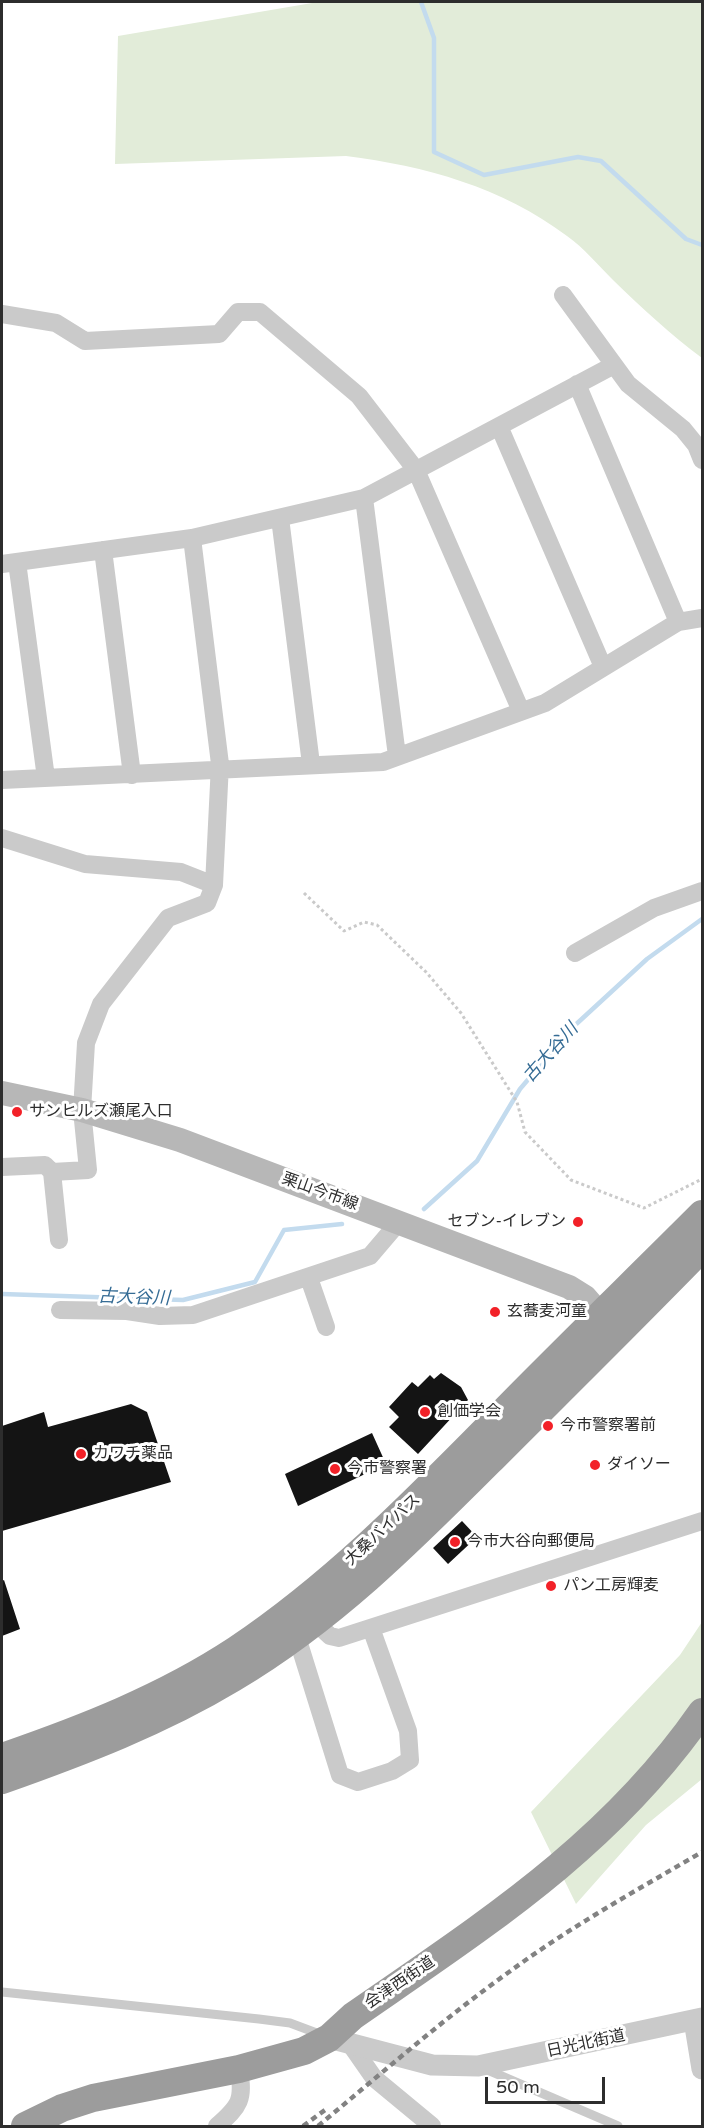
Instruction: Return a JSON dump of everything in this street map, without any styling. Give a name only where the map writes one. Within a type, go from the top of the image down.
[{"type":"highway","name":"大桑バイパス","points":[[609,1324],[702,1214]]},
{"type":"highway","name":"大桑バイパス","points":[[2,1780],[80,1752],[155,1719],[234,1677],[306,1629],[363,1567],[384,1533],[609,1324],[702,1248]]},
{"type":"highway","name":"大桑バイパス","points":[[2,1757],[74,1732],[151,1698],[193,1676],[363,1567]]},
{"type":"highway","name":"会津西街道","points":[[25,2127],[62,2108],[93,2098],[239,2069],[340,2041],[353,2016],[532,1890],[603,1829],[674,1753],[702,1712]]},
{"type":"main road","name":"栗山今市線","points":[[2,1093],[82,1110],[180,1140],[399,1222],[569,1287],[585,1297],[609,1324]]},
{"type":"street","points":[[563,295],[628,384],[683,429],[702,458]]},
{"type":"street","points":[[2,314],[56,323],[86,341],[219,334],[238,312],[260,312],[359,396],[416,470],[520,711]]},
{"type":"street","points":[[46,778],[9,563],[192,538],[364,498],[614,365]]},
{"type":"street","points":[[577,384],[678,622]]},
{"type":"street","points":[[499,426],[603,668]]},
{"type":"street","points":[[364,498],[397,756]]},
{"type":"street","points":[[280,518],[311,764]]},
{"type":"street","points":[[52,1172],[88,1170],[82,1110],[86,1043],[101,1004],[168,918],[207,903],[214,885],[220,769],[192,538]]},
{"type":"street","points":[[103,550],[132,775]]},
{"type":"street","points":[[2,780],[383,762],[545,703],[678,622],[702,618]]},
{"type":"street","points":[[2,838],[85,864],[181,872],[214,885]]},
{"type":"street","points":[[575,953],[654,908],[702,891]]},
{"type":"street","points":[[2,1167],[45,1165],[52,1172],[59,1240]]},
{"type":"street","points":[[60,1310],[127,1311],[160,1316],[193,1315],[370,1256],[399,1222]]},
{"type":"street","points":[[309,1278],[326,1327]]},
{"type":"street","points":[[371,1628],[408,1731],[410,1760],[392,1771],[358,1782],[340,1775],[306,1629],[339,1638],[702,1521]]},
{"type":"street","points":[[698,2019],[702,2069]]},
{"type":"street","name":"日光北街道","points":[[340,2041],[432,2065],[478,2066],[698,2019]]},
{"type":"street","points":[[340,2041],[374,2078],[432,2127]]},
{"type":"street","points":[[216,2127],[236,2109],[243,2092],[239,2069]]},
{"type":"lane","points":[[2,1992],[290,2024],[340,2041]]},
{"type":"lane","points":[[478,2066],[618,2127]]},
{"type":"path","points":[[304,893],[344,932],[364,922],[377,925],[426,972],[461,1013],[517,1102],[525,1132],[571,1180],[644,1208],[702,1179]]},
{"type":"green space","points":[[318,2],[702,2],[702,358],[645,311],[567,236],[516,204],[462,181],[405,166],[346,156],[115,164],[118,36]]},
{"type":"green space","points":[[702,1622],[702,1779],[646,1825],[576,1904],[531,1812],[680,1655]]},
{"type":"building","name":"創価学会","points":[[441,1373],[461,1387],[468,1400],[418,1454],[389,1427],[399,1417],[389,1407],[412,1382],[418,1387],[430,1375],[434,1379]]},
{"type":"building","name":"カワチ薬品","points":[[131,1404],[147,1412],[171,1482],[2,1531],[2,1426],[44,1412],[48,1427]]},
{"type":"building","name":"今市警察署","points":[[372,1433],[386,1464],[298,1506],[285,1474]]},
{"type":"building","name":"今市大谷向郵便局","points":[[462,1521],[477,1537],[448,1564],[433,1548]]},
{"type":"building","points":[[4,1580],[20,1629],[2,1636],[2,1581]]},
{"type":"waterway","points":[[421,2],[434,38],[434,152],[484,175],[578,157],[601,161],[686,239],[702,245]]},
{"type":"waterway","name":"古大谷川","points":[[424,1209],[477,1161],[520,1089],[572,1028],[647,959],[702,919]]},
{"type":"waterway","name":"古大谷川","points":[[2,1294],[183,1300],[255,1282],[284,1230],[342,1224]]},
{"type":"railway","points":[[318,2126],[436,2028],[532,1955],[604,1909],[702,1852]]},
{"type":"railway","points":[[303,2126],[325,2110]]},
{"type":"place","name":"サンヒルズ瀬尾入口","points":[[17,1112]]},
{"type":"place","name":"セブン-イレブン","points":[[578,1222]]},
{"type":"place","name":"玄蕎麦河童","points":[[495,1312]]},
{"type":"place","name":"創価学会","points":[[425,1412]]},
{"type":"place","name":"今市警察署前","points":[[548,1426]]},
{"type":"place","name":"カワチ薬品","points":[[81,1454]]},
{"type":"place","name":"ダイソー","points":[[595,1465]]},
{"type":"place","name":"今市警察署","points":[[335,1469]]},
{"type":"place","name":"今市大谷向郵便局","points":[[455,1542]]},
{"type":"place","name":"パン工房輝麦","points":[[551,1586]]}]
